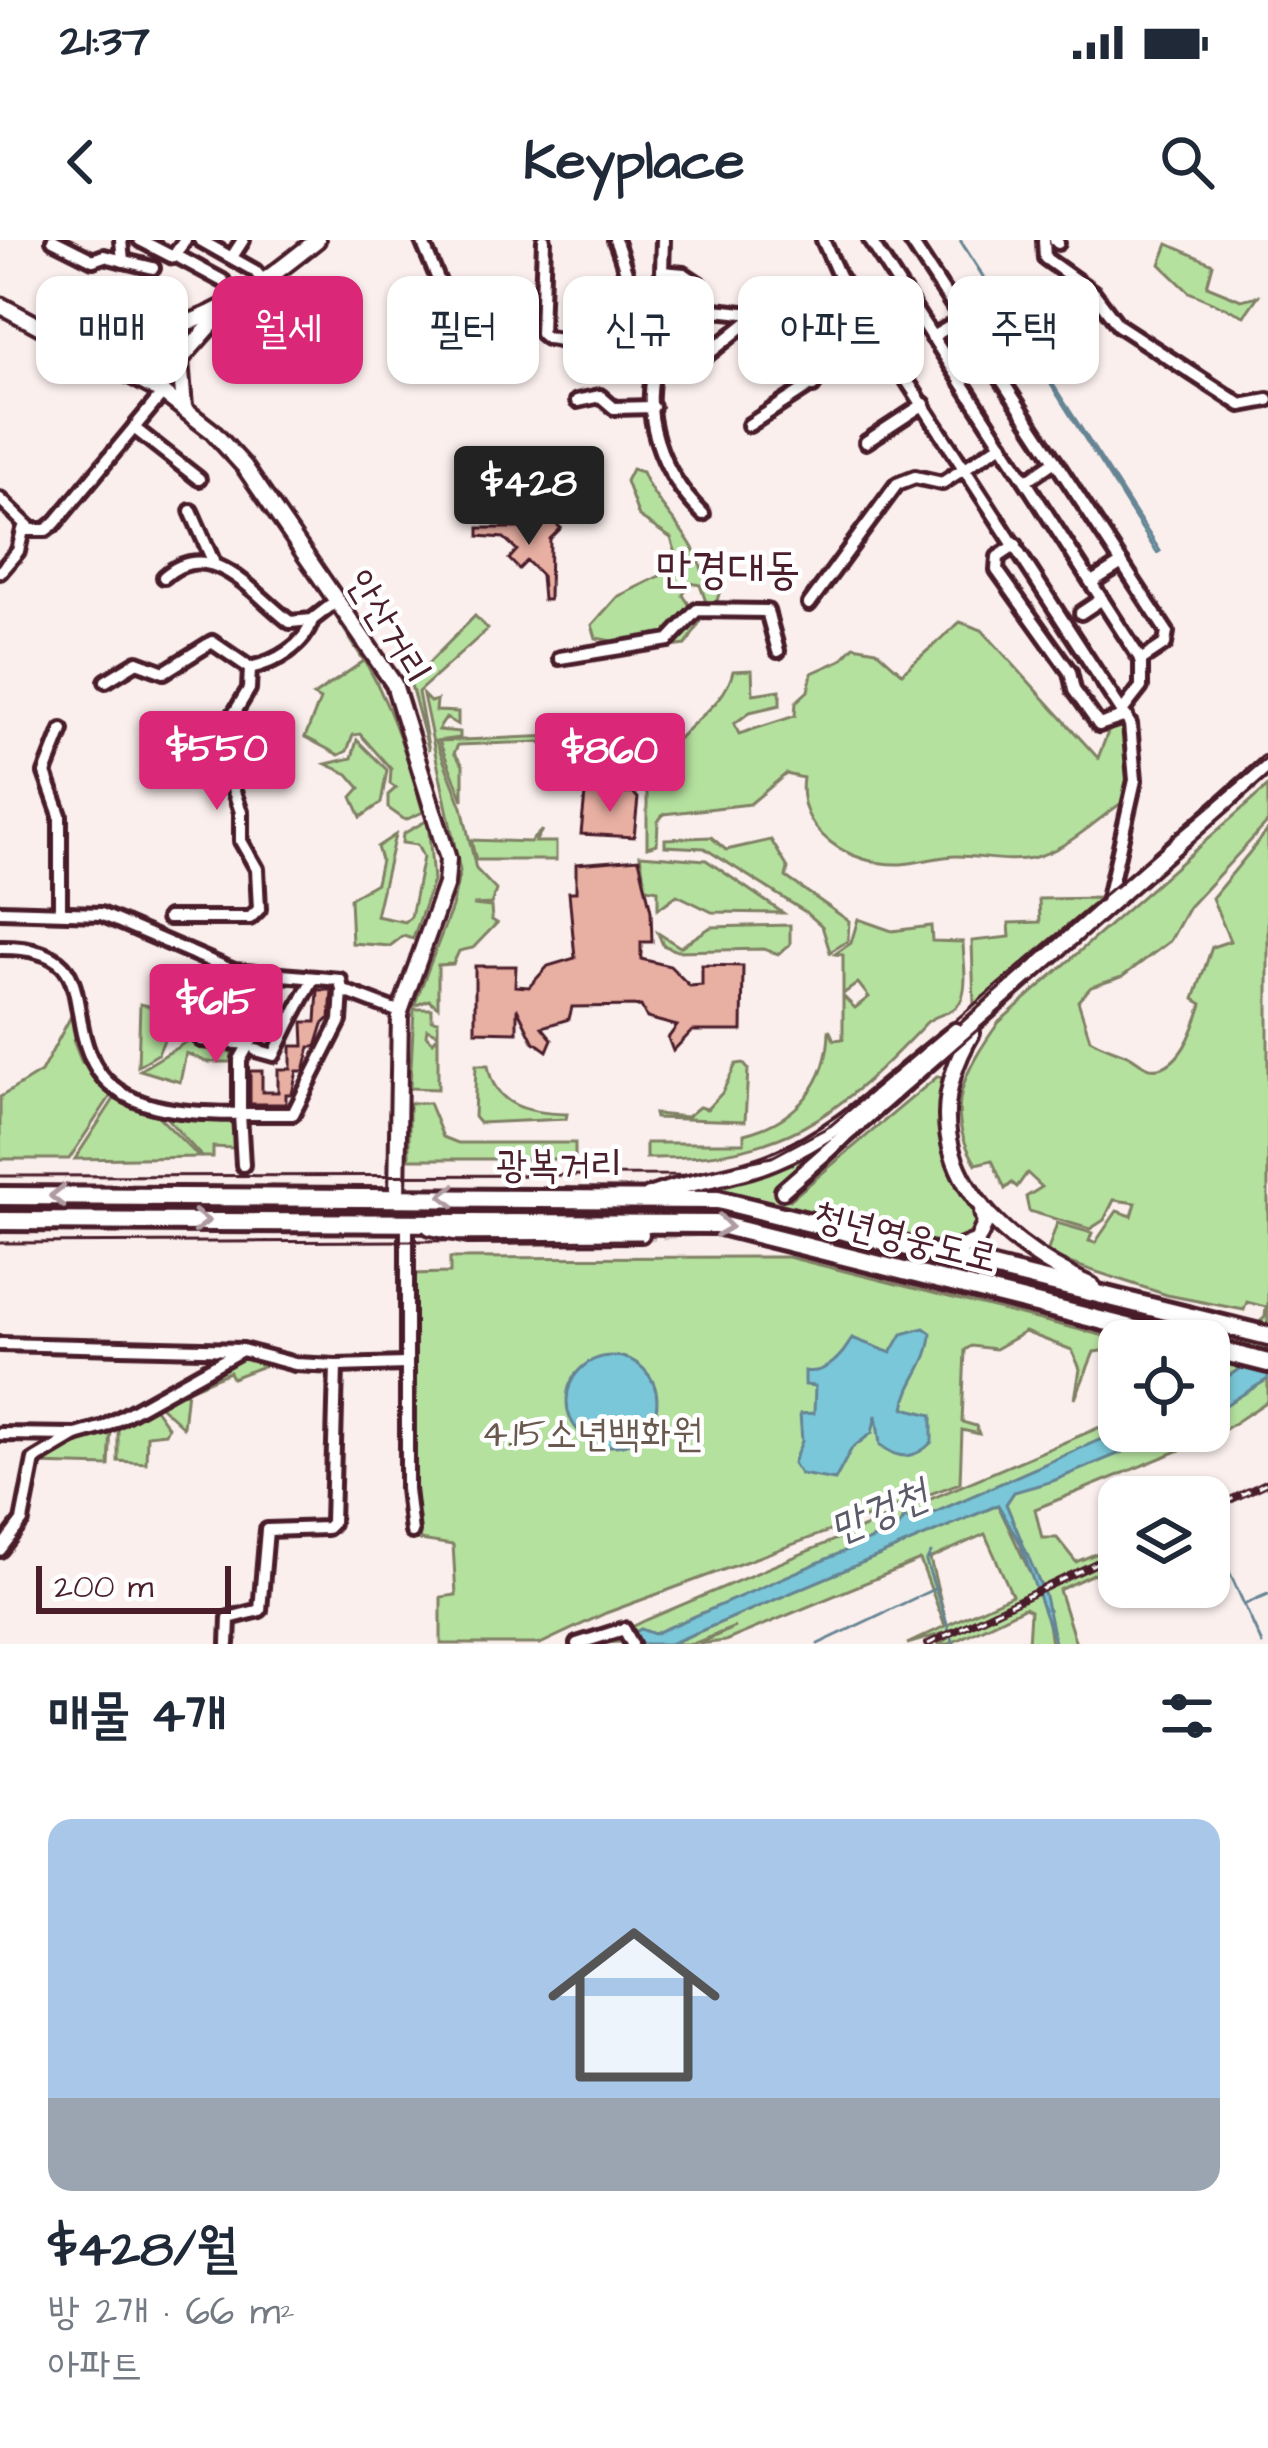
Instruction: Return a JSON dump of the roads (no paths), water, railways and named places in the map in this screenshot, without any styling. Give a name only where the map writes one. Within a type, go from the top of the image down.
[{"type":"highway","name":"광복거리","points":[[0,1196],[649,1196],[748,1204],[1108,1293]]},
{"type":"highway","name":"광복거리","points":[[0,1221],[607,1220]]},
{"type":"highway","name":"청년영웅도로","points":[[607,1220],[682,1221],[759,1232],[1102,1320]]},
{"type":"highway","points":[[1108,1293],[1268,1336]]},
{"type":"highway","points":[[1230,1353],[1268,1363]]},
{"type":"main road","points":[[273,276],[317,240]]},
{"type":"main road","name":"안산거리","points":[[0,305],[184,407],[244,466],[394,684],[448,859],[446,884],[400,1012],[397,1196]]},
{"type":"main road","points":[[29,321],[127,333],[212,314]]},
{"type":"main road","points":[[184,407],[180,360],[212,324]]},
{"type":"main road","points":[[784,1191],[1268,764]]},
{"type":"main road","points":[[948,1253],[977,1240],[985,1224],[952,1148],[948,1085],[985,1013]]},
{"type":"main road","points":[[649,1196],[752,1169],[810,1144],[985,1013]]},
{"type":"main road","points":[[923,1070],[937,1071],[948,1085]]},
{"type":"main road","points":[[982,1212],[1034,1257],[1108,1293]]},
{"type":"main road","points":[[407,1221],[467,1235],[641,1234]]},
{"type":"street","points":[[52,240],[93,260],[153,268]]},
{"type":"street","points":[[121,240],[123,261]]},
{"type":"street","points":[[140,240],[214,276]]},
{"type":"street","points":[[175,255],[185,240]]},
{"type":"street","points":[[200,240],[256,276]]},
{"type":"street","points":[[232,257],[243,240]]},
{"type":"street","points":[[423,240],[437,276]]},
{"type":"street","points":[[544,240],[543,336],[563,339]]},
{"type":"street","points":[[615,240],[625,276]]},
{"type":"street","points":[[662,240],[662,272],[687,276]]},
{"type":"street","points":[[823,240],[840,276]]},
{"type":"street","points":[[870,240],[892,276]]},
{"type":"street","points":[[910,240],[948,297]]},
{"type":"street","points":[[1044,240],[1046,258],[1094,293],[1118,325],[1241,405],[1268,400]]},
{"type":"street","points":[[205,271],[217,249]]},
{"type":"street","points":[[924,326],[1141,660],[1141,687],[1125,712],[1099,725],[994,564],[1016,545]]},
{"type":"street","points":[[932,337],[948,328]]},
{"type":"street","points":[[714,352],[738,329]]},
{"type":"street","points":[[656,384],[653,407],[665,470],[703,514]]},
{"type":"street","points":[[748,425],[815,384]]},
{"type":"street","points":[[911,384],[1125,712],[1135,779],[1107,903]]},
{"type":"street","points":[[1005,384],[1168,636],[1141,660]]},
{"type":"street","points":[[0,499],[28,526],[46,530],[163,393]]},
{"type":"street","points":[[577,401],[600,396],[611,408],[653,407]]},
{"type":"street","points":[[866,442],[924,404]]},
{"type":"street","points":[[134,428],[199,479]]},
{"type":"street","points":[[809,604],[897,484],[915,477],[942,483],[1002,444]]},
{"type":"street","points":[[1026,481],[1055,461]]},
{"type":"street","points":[[191,511],[202,546],[215,564],[290,622],[312,620]]},
{"type":"street","points":[[0,572],[28,526]]},
{"type":"street","points":[[164,577],[193,561],[215,564]]},
{"type":"street","points":[[1092,582],[1121,563]]},
{"type":"street","points":[[1028,612],[1048,596]]},
{"type":"street","points":[[250,668],[300,643],[312,620],[338,599]]},
{"type":"street","points":[[1081,614],[1102,599]]},
{"type":"street","points":[[560,658],[670,640],[697,610],[763,608],[778,650]]},
{"type":"street","points":[[106,681],[137,662],[164,672],[212,642],[250,668]]},
{"type":"street","points":[[1065,668],[1088,655]]},
{"type":"street","points":[[169,918],[250,918],[259,909],[257,868],[241,842],[241,812],[229,777],[232,717],[249,689],[250,668]]},
{"type":"street","points":[[60,911],[60,814],[45,773],[62,730]]},
{"type":"street","points":[[0,911],[60,911],[117,919],[246,974],[340,980],[340,1021],[292,1114],[154,1107],[109,1082],[94,1065],[74,981],[44,953],[0,948]]},
{"type":"street","points":[[246,974],[204,1007],[196,1028],[208,1043],[226,1039],[274,1054],[313,979]]},
{"type":"street","points":[[343,990],[400,1012]]},
{"type":"street","points":[[243,1165],[240,1060],[267,1021],[291,1021]]},
{"type":"street","points":[[407,1221],[412,1532]]},
{"type":"street","points":[[0,1344],[242,1350],[295,1364],[406,1364]]},
{"type":"street","points":[[0,1550],[22,1521],[34,1460],[242,1350]]},
{"type":"street","points":[[228,1644],[230,1618],[260,1610],[267,1530],[320,1528],[332,1523],[336,1366]]},
{"type":"street","points":[[0,1434],[76,1435]]},
{"type":"street","points":[[577,1644],[624,1629],[629,1638]]},
{"type":"water","points":[[1051,384],[1160,551],[1157,553]]},
{"type":"water","points":[[924,1328],[931,1333],[930,1344],[904,1408],[932,1415],[932,1442],[913,1455],[894,1453],[880,1445],[876,1415],[872,1433],[852,1448],[835,1480],[800,1474],[793,1463],[802,1441],[800,1414],[814,1413],[815,1386],[805,1385],[805,1371],[827,1367],[852,1338],[891,1353],[902,1334]]},
{"type":"water","points":[[1268,1350],[1268,1379],[1230,1402],[1230,1375]]},
{"type":"water","points":[[612,1356],[629,1359],[644,1369],[654,1384],[654,1418],[644,1433],[629,1443],[612,1446],[595,1443],[580,1433],[570,1418],[567,1401],[570,1384],[580,1369],[595,1359]]},
{"type":"water","points":[[1098,1441],[1098,1452],[1123,1452],[1014,1492],[1006,1504],[1045,1596],[1055,1644],[1020,1543],[998,1505],[670,1644],[627,1644],[636,1641],[633,1633],[641,1629],[654,1634],[898,1528],[905,1518],[913,1522]]},
{"type":"waterway","points":[[931,1553],[926,1562],[954,1644]]},
{"type":"waterway","points":[[1230,1573],[1262,1644]]},
{"type":"waterway","points":[[818,1644],[936,1588]]},
{"type":"waterway","points":[[1245,1604],[1268,1594]]},
{"type":"tunnel","points":[[718,1225],[760,1208],[783,1191]]},
{"type":"tunnel","points":[[641,1234],[696,1230]]},
{"type":"tram line","points":[[0,1176],[685,1175],[772,1157],[830,1126],[1268,757]]},
{"type":"tram line","points":[[788,1196],[1032,982]]},
{"type":"tram line","points":[[0,1243],[641,1240]]},
{"type":"railway","points":[[1230,1500],[1268,1482]]},
{"type":"railway","points":[[928,1644],[1098,1562]]},
{"type":"district","name":"만경대동","points":[[728,567]]},
{"type":"park label","name":"4.15소년백화원","points":[[592,1432]]},
{"type":"water label","name":"만겅천","points":[[878,1510]]}]
